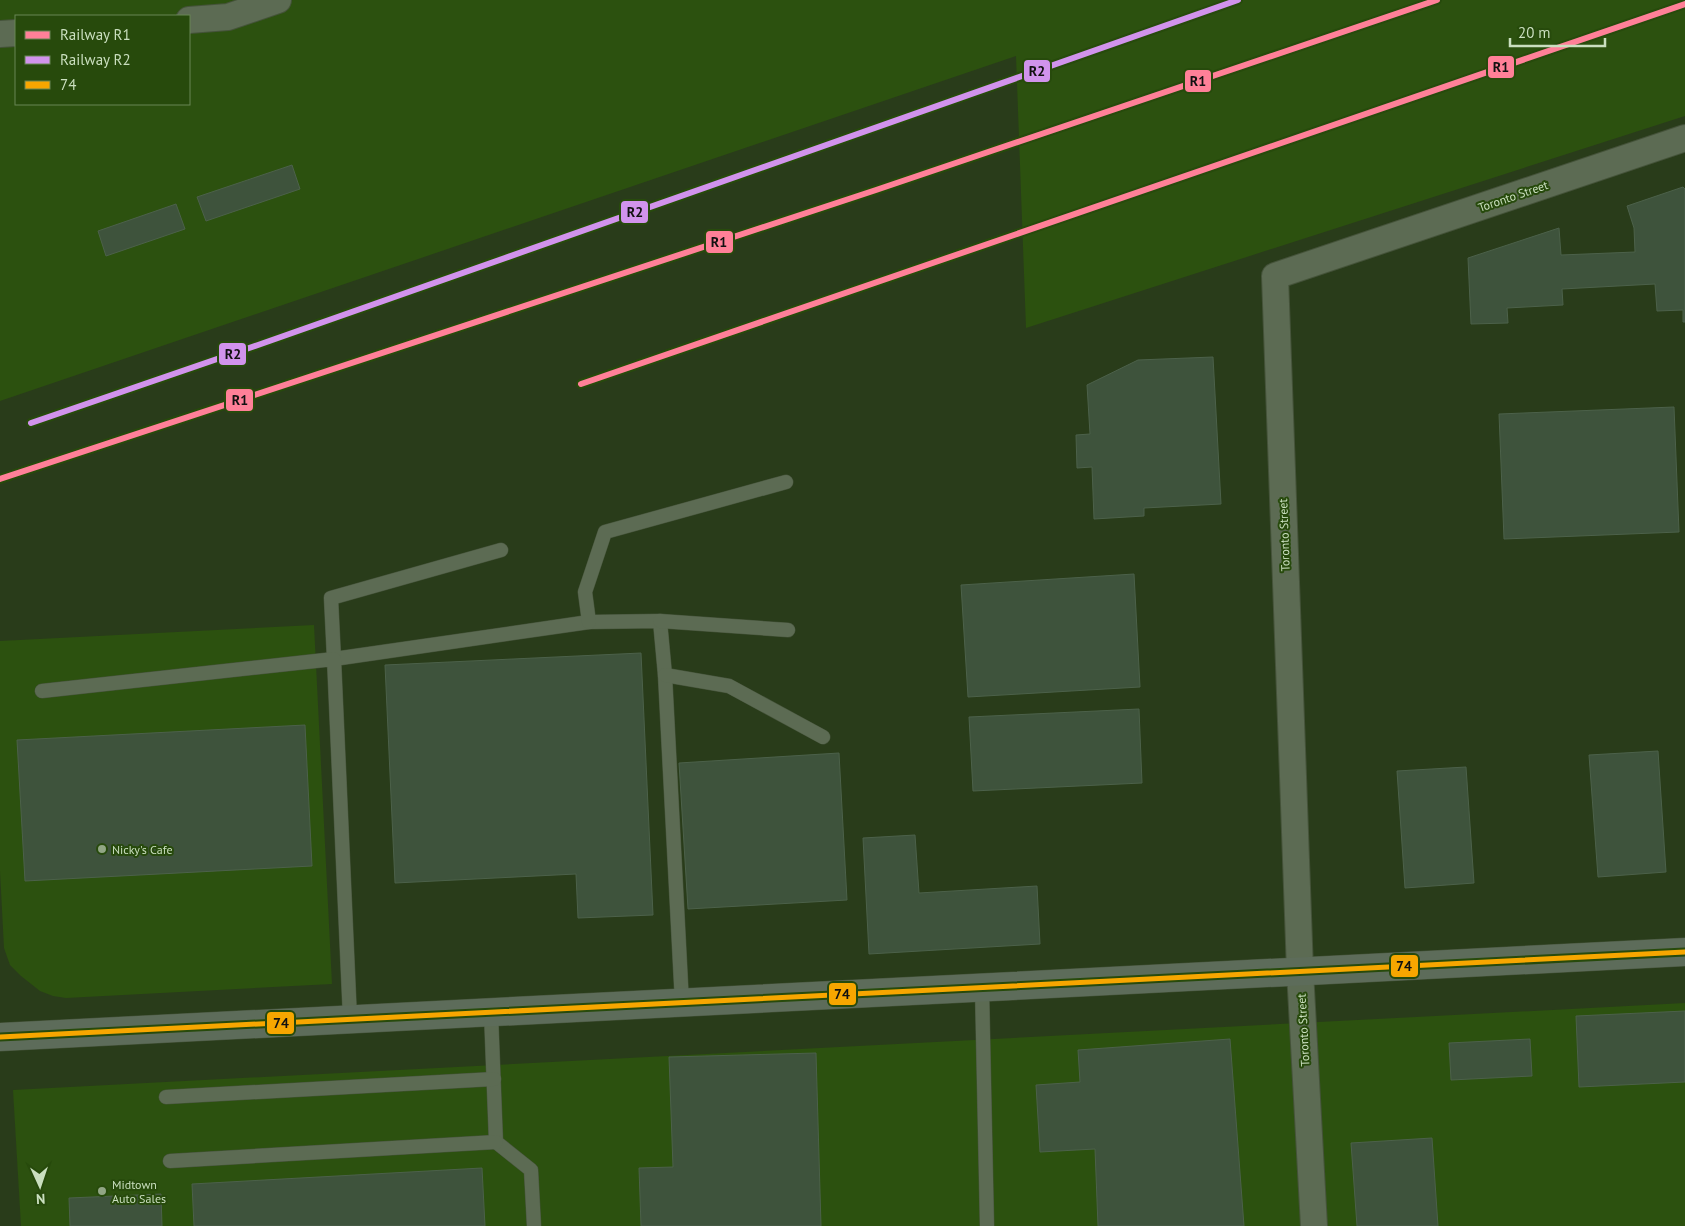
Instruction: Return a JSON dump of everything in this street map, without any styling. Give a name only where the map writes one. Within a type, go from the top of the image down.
[{"type":"street","points":[[190,20],[228,17],[278,0]]},
{"type":"street","points":[[0,34],[15,33]]},
{"type":"street","name":"Toronto Street","points":[[1314,1226],[1300,971],[1275,276],[1685,138]]},
{"type":"street","points":[[0,1037],[1685,952]]},
{"type":"lane","points":[[589,622],[585,592],[605,532],[786,482]]},
{"type":"lane","points":[[350,1019],[332,598],[501,550]]},
{"type":"lane","points":[[660,621],[665,675],[682,1003]]},
{"type":"lane","points":[[42,691],[334,659],[589,622],[660,621],[788,630]]},
{"type":"lane","points":[[665,675],[729,686],[824,737]]},
{"type":"lane","points":[[982,988],[987,1226]]},
{"type":"lane","points":[[491,1013],[496,1142]]},
{"type":"lane","points":[[166,1097],[494,1079]]},
{"type":"lane","points":[[170,1161],[496,1142],[532,1170],[534,1226]]},
{"type":"shaded area","points":[[0,0],[1685,0],[1685,116],[1026,328],[1016,56],[0,401]]},
{"type":"shaded area","points":[[314,625],[332,984],[66,998],[40,991],[21,976],[10,965],[4,948],[0,871],[0,641]]},
{"type":"shaded area","points":[[1685,1003],[1685,1226],[21,1226],[13,1090]]},
{"type":"building","points":[[292,165],[300,189],[206,221],[197,197]]},
{"type":"building","points":[[1683,187],[1685,189],[1685,322],[1683,322],[1683,310],[1657,311],[1655,284],[1562,289],[1563,305],[1507,308],[1508,323],[1471,324],[1468,258],[1559,228],[1561,255],[1635,252],[1634,228],[1627,206]]},
{"type":"building","points":[[176,204],[185,229],[106,256],[98,231]]},
{"type":"building","points":[[1213,357],[1221,504],[1144,508],[1144,516],[1094,519],[1092,467],[1077,468],[1076,435],[1090,434],[1087,385],[1138,360]]},
{"type":"building","points":[[1674,407],[1679,532],[1504,539],[1499,414]]},
{"type":"building","points":[[1134,574],[1140,687],[968,697],[961,585]]},
{"type":"building","points":[[641,653],[653,915],[578,918],[576,874],[395,883],[385,665]]},
{"type":"building","points":[[1139,709],[1142,783],[973,791],[969,717]]},
{"type":"building","points":[[305,725],[312,866],[25,881],[17,740]]},
{"type":"building","points":[[1658,751],[1666,872],[1598,877],[1589,755]]},
{"type":"building","points":[[839,753],[847,900],[688,909],[679,763]]},
{"type":"building","points":[[1466,767],[1474,883],[1405,888],[1397,771]]},
{"type":"building","points":[[915,835],[919,893],[1037,886],[1040,944],[869,954],[863,838]]},
{"type":"building","points":[[1685,1011],[1685,1082],[1579,1087],[1576,1016]]},
{"type":"building","points":[[1230,1039],[1244,1226],[1098,1226],[1095,1149],[1040,1152],[1036,1085],[1080,1082],[1078,1050]]},
{"type":"building","points":[[1530,1039],[1532,1076],[1451,1080],[1449,1043]]},
{"type":"building","points":[[816,1053],[821,1226],[641,1226],[639,1168],[673,1167],[669,1057]]},
{"type":"building","points":[[1432,1138],[1438,1226],[1357,1226],[1351,1143]]},
{"type":"building","points":[[482,1168],[485,1226],[194,1226],[192,1184]]},
{"type":"building","points":[[161,1194],[162,1226],[70,1226],[69,1198]]},
{"type":"rail line","name":"R2","points":[[31,423],[1238,0]]},
{"type":"rail line","name":"R1","points":[[0,479],[876,190],[1437,0]]},
{"type":"rail line","name":"R1","points":[[581,384],[1685,4]]},
{"type":"transit line","name":"74","points":[[0,1037],[1685,952]]},
{"type":"place","name":"Nicky's Cafe","points":[[102,849]]},
{"type":"place","name":"Midtown Auto Sales","points":[[102,1191]]}]
